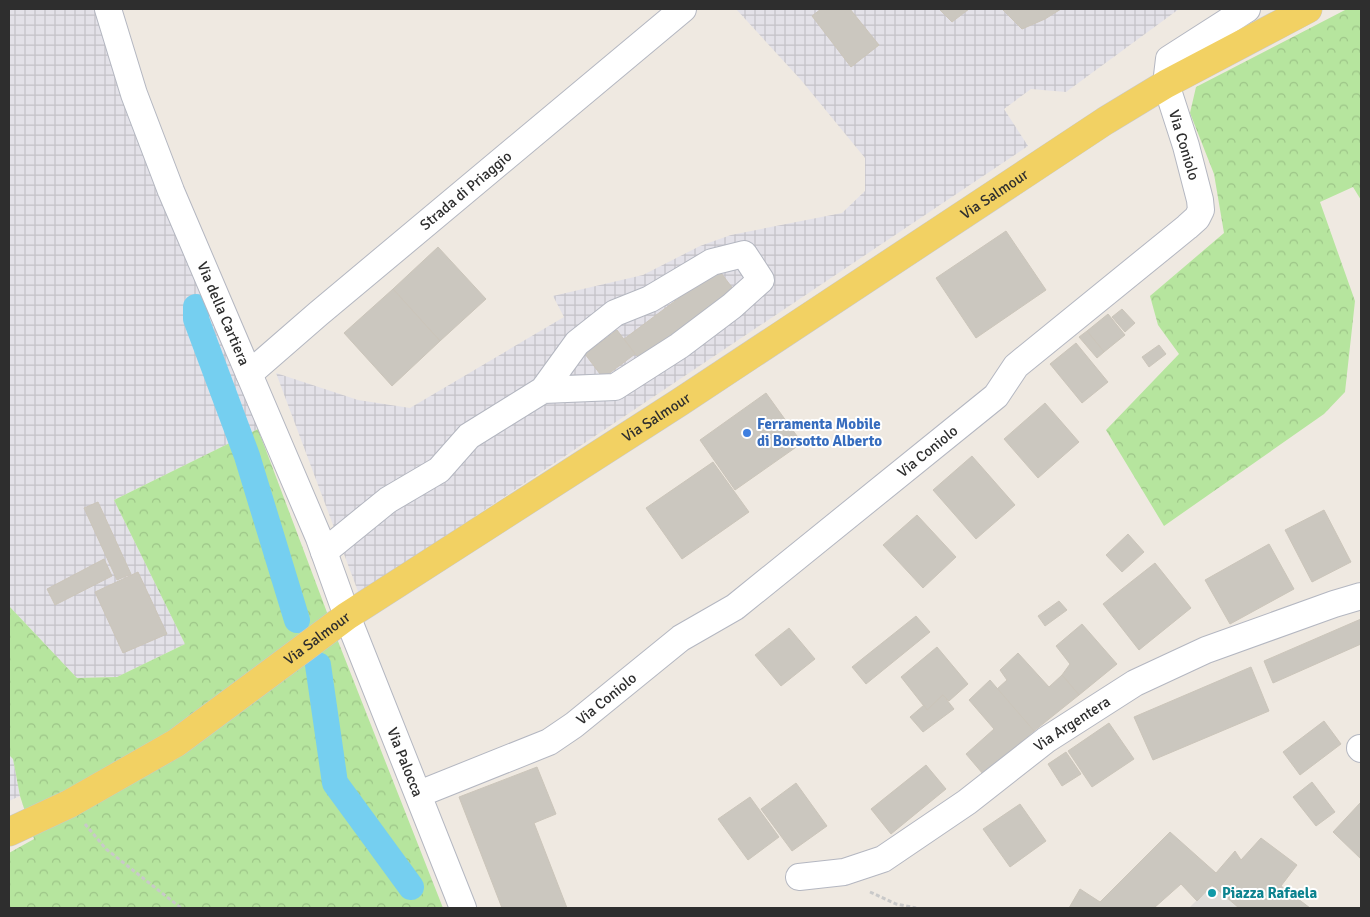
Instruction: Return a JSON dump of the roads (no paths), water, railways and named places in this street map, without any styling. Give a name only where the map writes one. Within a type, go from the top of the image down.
[{"type":"main road","name":"Via Salmour","points":[[9,832],[69,804],[176,743],[347,616],[680,402],[1105,121],[1166,84],[1308,9]]},
{"type":"street","name":"Via della Cartiera","points":[[108,9],[134,94],[171,191],[324,552],[347,616]]},
{"type":"street","name":"Strada di Priaggio","points":[[249,374],[683,9]]},
{"type":"street","name":"Via Coniolo","points":[[418,794],[548,742],[574,725],[681,638],[735,607],[996,396],[1016,366],[1197,218],[1201,210],[1200,200],[1186,146],[1166,84],[1169,59],[1247,9]]},
{"type":"street","points":[[324,552],[388,500],[439,470],[469,436],[542,390],[577,343],[615,313],[650,299],[712,262],[744,254],[761,280],[732,306],[680,346],[615,387],[542,390]]},
{"type":"street","name":"Via Argentera","points":[[799,878],[844,872],[883,859],[967,802],[1046,740],[1135,683],[1206,650],[1361,596]]},
{"type":"street","name":"Via Palocca","points":[[347,616],[462,908]]},
{"type":"waterway","points":[[196,307],[196,319],[247,456],[297,620]]},
{"type":"waterway","points":[[318,665],[335,783],[411,887]]},
{"type":"place","name":"Ferramenta Mobile di Borsotto Alberto","points":[[747,433]]},
{"type":"place","name":"Piazza Rafaela","points":[[1212,893]]}]
